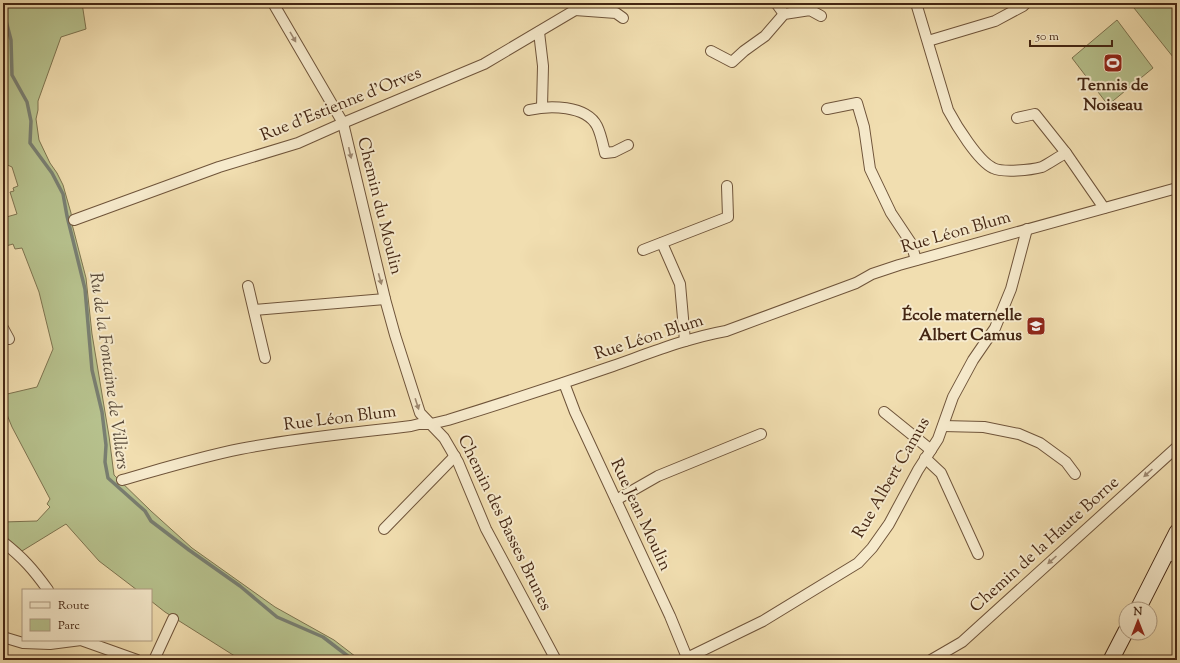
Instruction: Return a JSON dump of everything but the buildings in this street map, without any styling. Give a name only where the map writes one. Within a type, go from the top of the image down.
[{"type":"main road","points":[[1143,601],[1172,555],[1177,532]]},
{"type":"main road","points":[[1111,660],[1121,641]]},
{"type":"street","name":"Chemin du Moulin","points":[[273,3],[343,123],[395,335],[420,413],[432,424]]},
{"type":"street","name":"Rue d'Estienne d'Orves","points":[[74,220],[219,167],[298,143],[484,64],[587,3]]},
{"type":"street","points":[[776,3],[784,14]]},
{"type":"street","points":[[916,3],[948,110],[956,125],[983,160],[993,168],[1008,172],[1041,167],[1066,153]]},
{"type":"street","points":[[928,41],[995,21],[1026,3]]},
{"type":"street","points":[[575,10],[616,13],[624,18]]},
{"type":"street","points":[[711,51],[732,62],[744,51],[765,36],[784,14],[810,10],[821,16]]},
{"type":"street","points":[[539,32],[543,66],[542,107]]},
{"type":"street","points":[[827,109],[857,103],[864,127],[870,169],[891,213],[911,243],[916,260]]},
{"type":"street","points":[[529,110],[542,107],[556,108],[576,111],[588,115],[597,126],[605,153],[614,152],[628,145]]},
{"type":"street","points":[[1017,118],[1035,114],[1066,153],[1104,208]]},
{"type":"street","points":[[643,250],[728,217],[727,186]]},
{"type":"street","name":"Rue Léon Blum","points":[[122,480],[204,457],[240,449],[285,441],[419,424],[432,424],[448,420],[564,383],[685,341],[707,334],[726,331],[856,283],[872,274],[916,260],[1177,188]]},
{"type":"street","name":"Rue Albert Camus","points":[[688,659],[763,622],[858,563],[872,548],[889,524],[918,470],[938,439],[953,397],[973,360],[995,328],[1011,289],[1027,229]]},
{"type":"street","points":[[662,243],[680,284],[685,341]]},
{"type":"street","points":[[248,286],[265,358]]},
{"type":"street","points":[[254,310],[385,299]]},
{"type":"street","points":[[3,328],[9,339]]},
{"type":"street","name":"Rue Jean Moulin","points":[[564,383],[575,412],[670,616],[688,659]]},
{"type":"street","points":[[884,412],[928,454],[941,473],[978,554]]},
{"type":"street","name":"Chemin des Basses Brunes","points":[[432,424],[444,438],[454,456],[486,529],[556,660]]},
{"type":"street","points":[[943,426],[984,427],[1019,434],[1040,443],[1066,462],[1075,474]]},
{"type":"street","points":[[616,500],[658,476],[761,434]]},
{"type":"street","name":"Chemin de la Haute Borne","points":[[931,660],[962,642],[1177,446]]},
{"type":"street","points":[[384,529],[454,456]]},
{"type":"street","points":[[3,542],[22,557],[37,574],[47,589]]},
{"type":"street","points":[[154,660],[172,620]]},
{"type":"street","points":[[3,637],[23,643],[50,644],[73,641]]},
{"type":"street","points":[[84,641],[137,660]]},
{"type":"green space","points":[[3,3],[82,3],[86,29],[61,37],[38,101],[36,119],[39,140],[63,185],[86,278],[92,334],[114,475],[192,548],[275,607],[334,640],[360,660],[241,660],[165,612],[152,602],[152,589],[136,589],[99,561],[66,524],[22,551],[3,535],[3,522],[37,521],[50,507],[47,504],[50,499],[12,427],[3,405],[3,395],[37,387],[53,349],[39,292],[22,248],[15,249],[13,244],[6,246],[3,245],[3,218],[17,214],[10,192],[14,191],[13,188],[18,186],[12,167],[3,163]]},
{"type":"green space","points":[[1130,3],[1177,3],[1177,62]]},
{"type":"green space","name":"Tennis de Noiseau","points":[[1117,20],[1153,68],[1108,105],[1072,58]]},
{"type":"waterway","name":"Ru de la Fontaine de Villiers","points":[[3,3],[11,40],[12,75],[27,102],[31,121],[30,143],[52,173],[63,194],[85,289],[92,370],[102,412],[106,445],[105,462],[108,478],[145,511],[151,521],[240,586],[277,617],[323,637],[353,660]]},
{"type":"place","name":"Tennis de Noiseau","points":[[1113,63]]},
{"type":"place","name":"École maternelle Albert Camus","points":[[1036,326]]}]
